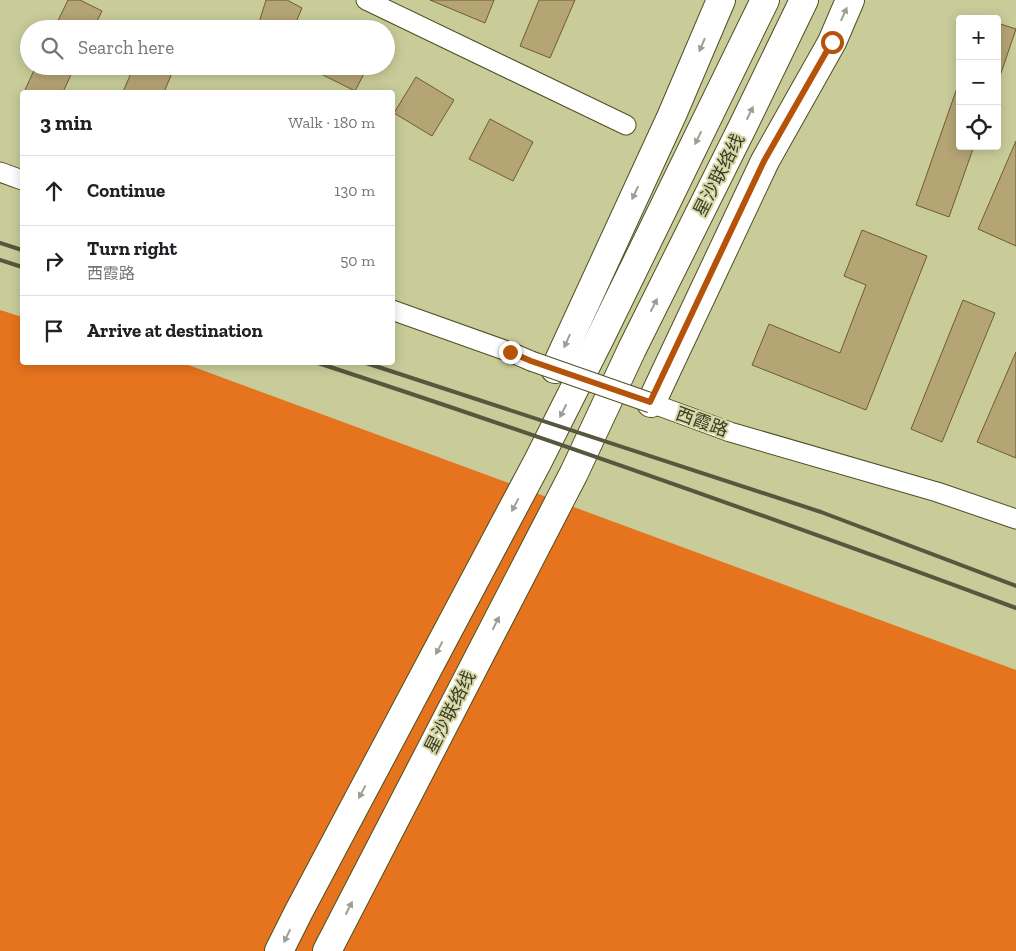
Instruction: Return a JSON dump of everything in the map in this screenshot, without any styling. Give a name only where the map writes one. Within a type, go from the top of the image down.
[{"type":"main road","points":[[543,365],[672,115],[721,0]]},
{"type":"main road","points":[[279,951],[555,428],[602,336],[765,0]]},
{"type":"main road","name":"星沙联络线","points":[[327,951],[574,473],[632,349],[804,0]]},
{"type":"main road","points":[[650,402],[764,161],[832,42],[850,0]]},
{"type":"street","points":[[366,0],[626,125]]},
{"type":"street","points":[[0,172],[20,179]]},
{"type":"street","name":"西霞路","points":[[395,311],[730,432],[937,492],[1016,519]]},
{"type":"shaded area","points":[[0,310],[20,316],[20,365],[188,365],[1016,670],[1016,951],[0,951]]},
{"type":"building","points":[[68,0],[80,0],[102,11],[98,20],[58,20]]},
{"type":"building","points":[[266,0],[287,0],[302,8],[297,20],[260,20]]},
{"type":"building","points":[[430,0],[494,0],[485,23]]},
{"type":"building","points":[[539,0],[575,0],[550,58],[520,46]]},
{"type":"building","points":[[1001,24],[1016,29],[1001,73]]},
{"type":"building","points":[[32,75],[71,75],[64,90],[25,90]]},
{"type":"building","points":[[130,75],[171,75],[165,90],[124,90]]},
{"type":"building","points":[[323,75],[363,75],[356,90]]},
{"type":"building","points":[[416,77],[454,100],[432,136],[395,114]]},
{"type":"building","points":[[956,91],[956,150],[973,150],[949,217],[916,205]]},
{"type":"building","points":[[490,119],[533,142],[513,181],[469,159]]},
{"type":"building","points":[[1016,141],[1016,246],[978,229]]},
{"type":"building","points":[[862,230],[927,256],[866,410],[752,365],[769,324],[840,353],[866,285],[844,276]]},
{"type":"building","points":[[963,300],[995,313],[942,442],[911,429]]},
{"type":"building","points":[[1016,352],[1016,458],[977,442]]},
{"type":"railway","points":[[0,243],[20,249]]},
{"type":"railway","points":[[0,260],[20,266]]},
{"type":"railway","points":[[324,365],[667,482],[1016,608]]},
{"type":"railway","points":[[372,365],[821,512],[1016,586]]},
{"type":"route","points":[[510,352],[650,402],[764,161],[832,42]]}]
